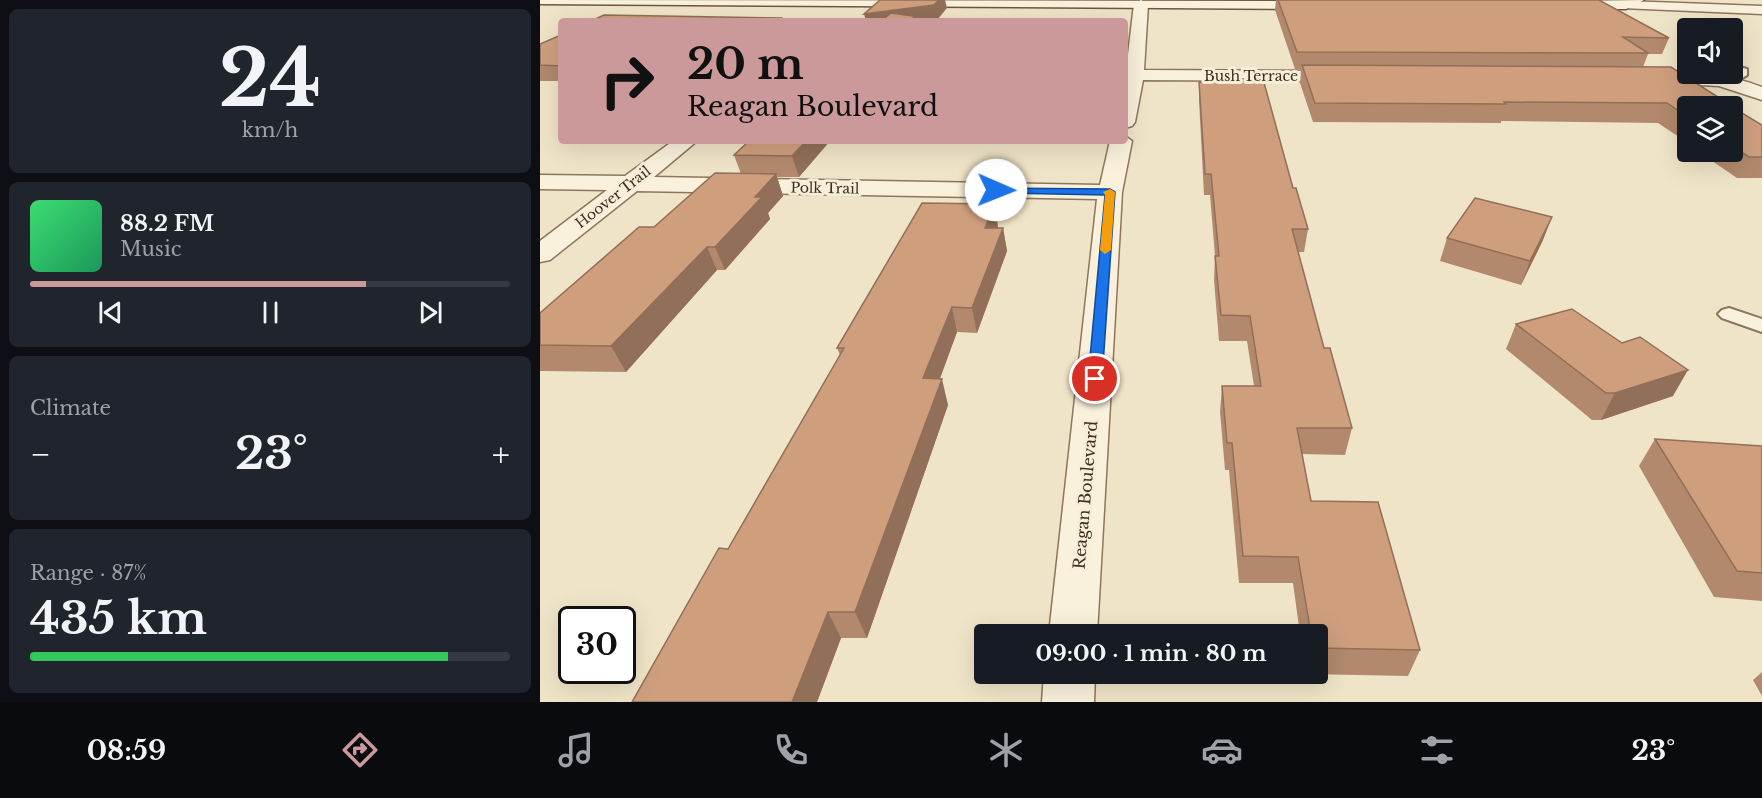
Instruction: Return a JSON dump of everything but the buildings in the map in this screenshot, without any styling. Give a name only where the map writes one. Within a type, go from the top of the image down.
[{"type":"street","points":[[540,0],[1329,5]]},
{"type":"street","points":[[1549,5],[1632,3],[1762,10]]},
{"type":"street","points":[[1128,108],[1135,75],[1141,4]]},
{"type":"street","name":"Bush Terrace","points":[[1135,75],[1359,76]]},
{"type":"street","points":[[1630,78],[1735,77],[1762,94]]},
{"type":"street","name":"Hoover Trail","points":[[540,254],[682,144]]},
{"type":"street","name":"Reagan Boulevard","points":[[1074,624],[1110,192],[1120,144]]},
{"type":"street","name":"Polk Trail","points":[[540,183],[1110,192]]},
{"type":"street","points":[[1068,702],[1069,684]]},
{"type":"lane","points":[[1729,314],[1762,326]]},
{"type":"slow traffic","points":[[1105,250],[1110,192],[1108,192]]},
{"type":"route","points":[[996,190],[1110,192],[1095,379]]}]
